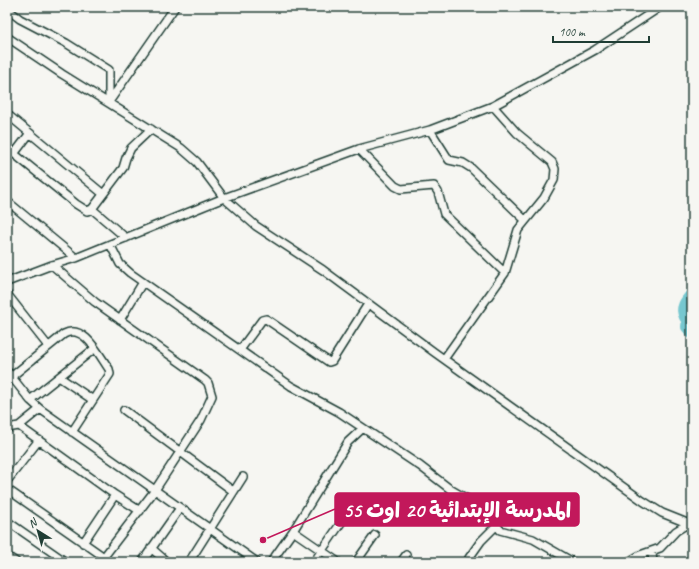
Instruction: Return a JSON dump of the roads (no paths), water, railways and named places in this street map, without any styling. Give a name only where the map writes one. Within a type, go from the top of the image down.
[{"type":"street","points":[[109,102],[175,7]]},
{"type":"street","points":[[7,282],[52,265],[76,258],[224,198],[359,149],[430,130],[493,106],[595,50],[660,7]]},
{"type":"street","points":[[7,9],[20,19],[66,43],[109,70],[109,102]]},
{"type":"street","points":[[7,37],[62,74],[181,148],[197,162],[224,198],[256,226],[323,270],[444,359],[643,501],[662,513],[690,524]]},
{"type":"street","points":[[444,359],[505,273],[518,230],[552,186],[555,169],[547,157],[517,133],[493,106]]},
{"type":"street","points":[[7,114],[102,193]]},
{"type":"street","points":[[7,148],[85,211],[92,209],[102,193],[123,168],[131,148],[151,129]]},
{"type":"street","points":[[430,130],[449,160],[463,163],[471,168],[525,220]]},
{"type":"street","points":[[14,154],[30,133]]},
{"type":"street","points":[[359,149],[395,186],[401,189],[434,186],[438,192],[444,214],[505,273]]},
{"type":"street","points":[[7,201],[76,258]]},
{"type":"street","points":[[92,209],[126,238]]},
{"type":"street","points":[[110,244],[120,264],[143,282],[291,386],[363,428],[420,466],[450,489],[488,511],[496,526],[506,533],[533,539],[573,562]]},
{"type":"street","points":[[7,489],[83,543],[102,559],[155,490],[180,452],[209,404],[212,396],[208,383],[96,302],[52,265]]},
{"type":"street","points":[[120,320],[143,282]]},
{"type":"street","points":[[7,294],[48,346]]},
{"type":"street","points":[[240,350],[262,320],[266,319],[329,362],[332,361],[368,304]]},
{"type":"street","points":[[72,432],[108,379],[110,371],[84,336],[70,331],[9,374],[40,410],[257,562]]},
{"type":"street","points":[[30,400],[94,348]]},
{"type":"street","points":[[59,376],[93,400]]},
{"type":"street","points":[[7,428],[19,426],[40,410]]},
{"type":"street","points":[[124,410],[233,491]]},
{"type":"street","points":[[19,426],[115,496],[140,511]]},
{"type":"street","points":[[271,562],[348,442],[363,428]]},
{"type":"street","points":[[7,481],[39,440]]},
{"type":"street","points":[[189,562],[243,477]]},
{"type":"street","points":[[83,543],[115,496]]},
{"type":"street","points":[[142,562],[180,508]]},
{"type":"street","points":[[314,562],[345,517]]},
{"type":"street","points":[[7,521],[66,562]]},
{"type":"street","points":[[628,562],[640,555],[660,548],[676,531],[690,524]]},
{"type":"street","points":[[471,562],[469,558],[472,552],[496,526]]},
{"type":"street","points":[[292,531],[338,562]]},
{"type":"street","points":[[356,562],[375,535]]},
{"type":"street","points":[[151,548],[167,562]]},
{"type":"street","points":[[652,552],[653,562]]},
{"type":"street","points":[[401,562],[406,555]]},
{"type":"street","points":[[7,556],[16,562]]},
{"type":"waterway","points":[[692,294],[683,308],[685,317],[688,319],[687,327],[692,333]]},
{"type":"place","name":"المدرسة الإبتدائية 20 اوت 55","points":[[263,540]]}]
